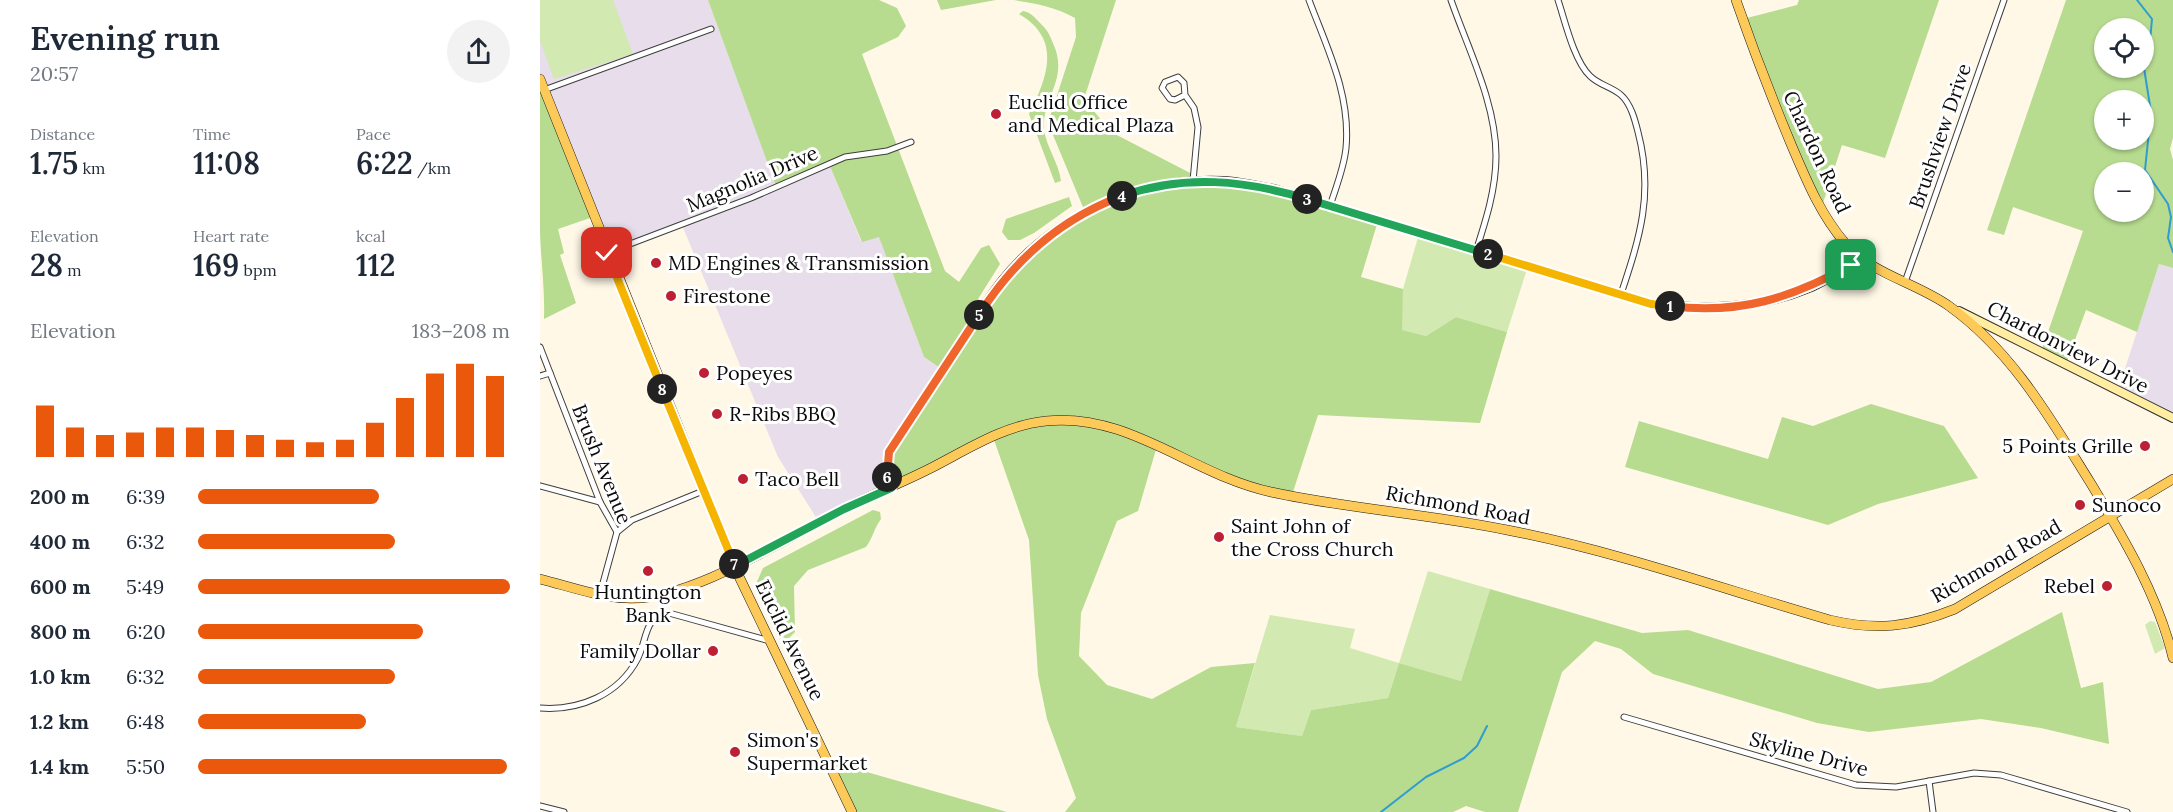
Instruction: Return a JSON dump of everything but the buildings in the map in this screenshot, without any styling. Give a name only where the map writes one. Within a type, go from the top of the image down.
[{"type":"main road","name":"Chardon Road","points":[[1736,0],[1766,85],[1808,184],[1832,227],[1862,259],[1948,306],[1983,335],[2018,373],[2046,411],[2110,516],[2148,589],[2173,658]]},
{"type":"main road","name":"Euclid Avenue","points":[[540,79],[703,491],[735,566],[852,812]]},
{"type":"main road","name":"Richmond Road","points":[[540,579],[627,599],[654,596],[681,589],[735,566],[844,509],[891,488],[1003,431],[1042,421],[1074,419],[1101,422],[1129,431],[1198,466],[1270,492],[1509,530],[1596,551],[1830,620],[1856,626],[1884,627],[1921,623],[1954,609],[2173,479]]},
{"type":"street","points":[[1309,0],[1341,84],[1345,113],[1346,147],[1330,207]]},
{"type":"street","points":[[1451,0],[1485,94],[1496,155],[1488,213],[1476,251]]},
{"type":"street","points":[[1558,0],[1581,66],[1597,82],[1622,95],[1634,117],[1643,150],[1646,202],[1642,231],[1621,294]]},
{"type":"street","name":"Brushview Drive","points":[[1905,282],[2004,0]]},
{"type":"street","points":[[544,90],[711,29]]},
{"type":"street","points":[[1185,95],[1175,100],[1170,99],[1162,88],[1165,81],[1178,77],[1185,85],[1185,95],[1194,108],[1198,126],[1193,181]]},
{"type":"street","name":"Magnolia Drive","points":[[607,253],[845,157],[887,151],[911,142]]},
{"type":"street","points":[[891,488],[886,475],[889,452],[996,289],[1035,245],[1085,212],[1110,201],[1156,187],[1193,181],[1251,185],[1651,304],[1686,308],[1728,307],[1765,302],[1812,287],[1862,259]]},
{"type":"street","name":"Chardonview Drive","points":[[1948,306],[2173,418]]},
{"type":"street","name":"Brush Avenue","points":[[540,347],[600,502],[616,532],[600,594]]},
{"type":"street","points":[[540,376],[550,373]]},
{"type":"street","points":[[540,486],[600,502]]},
{"type":"street","points":[[616,532],[632,520],[703,491]]},
{"type":"street","points":[[540,708],[566,709],[589,703],[606,694],[637,660],[651,621],[660,614],[669,613],[771,641]]},
{"type":"street","name":"Skyline Drive","points":[[1624,717],[1856,785],[1879,788],[1974,773],[2001,775],[2127,812]]},
{"type":"street","points":[[1929,781],[1933,812]]},
{"type":"street","points":[[540,806],[561,812]]},
{"type":"shaded area","points":[[540,0],[708,0],[776,185],[829,164],[861,241],[879,236],[924,357],[943,370],[891,488],[819,522],[778,457],[682,225],[607,253],[540,79]]},
{"type":"shaded area","points":[[2159,264],[2173,268],[2173,418],[2118,390]]},
{"type":"green space","points":[[540,0],[613,0],[633,54],[554,79],[540,41]]},
{"type":"green space","points":[[708,0],[879,0],[897,8],[906,26],[898,37],[862,54],[945,271],[959,282],[981,248],[989,245],[1000,264],[978,299],[985,305],[1035,245],[1085,212],[1048,123],[1076,37],[1075,18],[1053,8],[1013,0],[1116,0],[1084,99],[1111,132],[1194,175],[1193,181],[1247,184],[1378,221],[1361,277],[1403,289],[1402,330],[1426,336],[1456,317],[1507,332],[1480,423],[1318,415],[1292,495],[1274,492],[1157,446],[1138,511],[1117,521],[1081,613],[1079,656],[1107,685],[1152,699],[1211,667],[1255,663],[1236,727],[1302,736],[1311,710],[1388,698],[1399,663],[1461,681],[1490,589],[1642,633],[1688,630],[1878,689],[1931,682],[2062,612],[2081,688],[2103,682],[2109,744],[2041,728],[1981,719],[1869,732],[1817,723],[1653,674],[1621,649],[1595,641],[1562,672],[1518,812],[1485,812],[1466,806],[1453,812],[1065,812],[1076,798],[1047,719],[1038,675],[1029,540],[993,437],[891,488],[887,460],[943,370],[924,357],[879,237],[862,242],[829,164],[776,186]]},
{"type":"green space","points":[[937,0],[996,0],[941,10]]},
{"type":"green space","points":[[1799,0],[1939,0],[1885,158],[1842,145],[1821,209],[1743,19],[1797,5]]},
{"type":"green space","points":[[2066,0],[2173,0],[2173,138],[2170,149],[2173,160],[2173,268],[2159,264],[2137,332],[2086,310],[2066,364],[2041,352],[2083,231],[2013,207],[2004,235],[1987,230]]},
{"type":"green space","points":[[1023,11],[1033,16],[1046,29],[1058,60],[1056,80],[1044,118],[1047,142],[1060,174],[1061,181],[1055,183],[1029,114],[1046,73],[1046,47],[1033,24],[1019,14]]},
{"type":"green space","points":[[540,79],[593,217],[558,229],[564,253],[560,255],[576,303],[544,319],[540,232]]},
{"type":"green space","points":[[1069,197],[1072,206],[1034,233],[1020,240],[1008,240],[1002,232],[1006,219]]},
{"type":"green space","points":[[1419,234],[1528,266],[1507,332],[1456,317],[1426,336],[1401,330],[1403,289]]},
{"type":"green space","points":[[1871,404],[1944,426],[1978,478],[1878,504],[1828,525],[1625,467],[1639,421],[1768,459],[1782,417],[1813,426]]},
{"type":"green space","points":[[873,510],[880,512],[881,519],[866,547],[808,570],[794,586],[795,632],[786,641],[780,640],[755,586],[763,568]]},
{"type":"green space","points":[[1428,571],[1490,589],[1461,681],[1399,663]]},
{"type":"green space","points":[[1270,615],[1355,629],[1350,648],[1399,663],[1388,698],[1311,710],[1302,736],[1236,727]]},
{"type":"green space","points":[[2150,621],[2155,622],[2165,648],[2155,654],[2145,625]]},
{"type":"green space","points":[[828,761],[1007,812],[852,812]]},
{"type":"waterway","points":[[2137,0],[2152,19],[2144,68],[2151,112],[2145,170],[2168,204],[2171,217],[2168,238],[2173,252]]},
{"type":"waterway","points":[[1381,812],[1426,777],[1464,758],[1477,746],[1487,726]]},
{"type":"place","name":"Euclid Office and Medical Plaza","points":[[996,114]]},
{"type":"place","name":"MD Engines & Transmission","points":[[656,263]]},
{"type":"place","name":"Firestone","points":[[671,296]]},
{"type":"place","name":"Popeyes","points":[[704,373]]},
{"type":"place","name":"R-Ribs BBQ","points":[[717,414]]},
{"type":"place","name":"5 Points Grille","points":[[2145,446]]},
{"type":"place","name":"Taco Bell","points":[[743,479]]},
{"type":"place","name":"Sunoco","points":[[2080,505]]},
{"type":"place","name":"Saint John of the Cross Church","points":[[1219,537]]},
{"type":"place","name":"Huntington Bank","points":[[648,571]]},
{"type":"place","name":"Rebel","points":[[2107,586]]},
{"type":"place","name":"Family Dollar","points":[[713,651]]},
{"type":"place","name":"Simon's Supermarket","points":[[735,752]]},
{"type":"route","points":[[607,253],[735,566],[844,509],[891,488],[886,475],[886,460],[889,452],[1002,280],[1035,245],[1053,232],[1085,212],[1132,193],[1193,181],[1223,181],[1277,190],[1651,304],[1686,308],[1728,307],[1786,297],[1812,287],[1851,265]]}]
